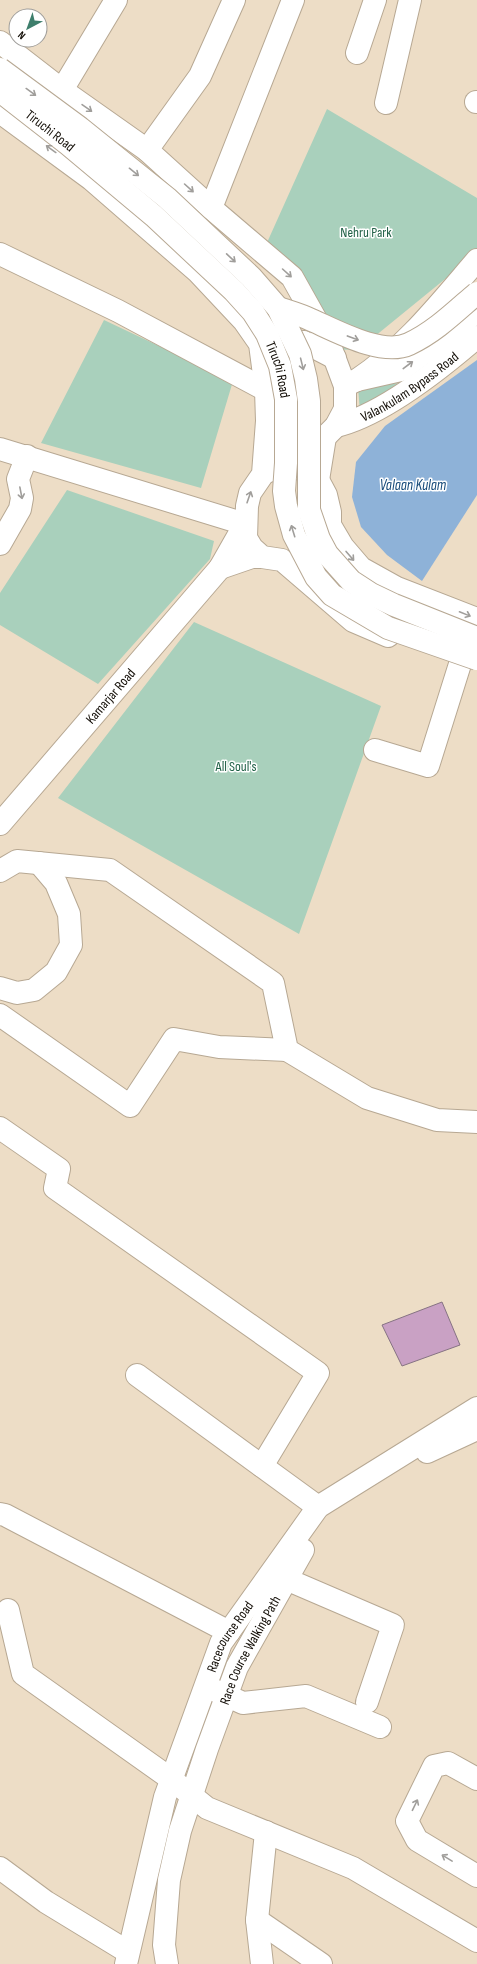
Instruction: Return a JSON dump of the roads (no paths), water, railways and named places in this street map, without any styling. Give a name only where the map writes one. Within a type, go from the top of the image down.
[{"type":"main road","points":[[62,90],[116,0]]},
{"type":"main road","points":[[147,150],[200,76],[234,0]]},
{"type":"main road","points":[[211,208],[293,0]]},
{"type":"main road","points":[[357,53],[375,0]]},
{"type":"main road","points":[[386,103],[410,0]]},
{"type":"main road","points":[[0,42],[62,90],[147,150],[211,208],[292,277],[330,343],[334,358],[351,383]]},
{"type":"main road","name":"Tiruchi Road","points":[[0,69],[80,128],[167,198],[251,277],[278,308],[300,354],[306,379],[310,416],[309,510],[319,539],[327,554],[350,580],[371,594],[394,605],[477,638]]},
{"type":"main road","name":"Tiruchi Road","points":[[0,91],[68,144],[154,216],[234,291],[268,334],[280,366],[286,399],[286,463],[284,491],[286,506],[294,535],[316,577],[332,595],[388,628],[471,664]]},
{"type":"main road","points":[[0,112],[91,178],[198,272],[244,321],[260,344],[266,390],[266,430],[263,474]]},
{"type":"main road","points":[[0,254],[118,311],[266,390]]},
{"type":"main road","points":[[220,568],[252,557],[292,561],[311,552],[326,536],[330,525],[330,512],[322,487],[330,432],[345,409],[351,383],[372,370],[410,338],[477,260]]},
{"type":"main road","points":[[278,308],[306,317],[370,344],[388,347],[407,345],[429,333],[477,293]]},
{"type":"main road","name":"Valankulam Bypass Road","points":[[351,383],[401,370],[462,324],[477,310]]},
{"type":"main road","name":"Valankulam Bypass Road","points":[[330,432],[379,409],[426,378],[477,337]]},
{"type":"main road","points":[[260,344],[281,341],[304,342],[334,358]]},
{"type":"main road","points":[[266,430],[301,444],[330,432]]},
{"type":"main road","points":[[2,453],[27,456],[245,524]]},
{"type":"main road","points":[[0,544],[20,509],[22,498],[18,479],[27,456]]},
{"type":"main road","points":[[322,487],[301,469],[289,465],[275,468],[263,474],[250,493],[246,506],[246,538],[252,548],[272,558],[353,622],[409,645],[471,664],[428,766],[374,750]]},
{"type":"main road","name":"Kamarjar Road","points":[[0,824],[220,568],[245,524]]},
{"type":"main road","points":[[330,525],[343,547],[361,568],[398,588],[477,619]]},
{"type":"main road","points":[[0,871],[17,861],[110,870],[273,983],[287,1050]]},
{"type":"main road","points":[[0,988],[16,993],[34,990],[56,972],[71,945],[69,914],[56,883],[39,863]]},
{"type":"main road","points":[[0,1015],[130,1106],[174,1039],[219,1047],[287,1050],[367,1098],[437,1120],[477,1122]]},
{"type":"main road","points":[[0,1128],[59,1169],[55,1188],[318,1373],[262,1466]]},
{"type":"main road","points":[[137,1375],[318,1507]]},
{"type":"main road","name":"Racecourse Road","points":[[128,1959],[164,1797],[221,1643],[278,1576],[318,1507],[477,1408]]},
{"type":"main road","name":"Race Course Walking Path","points":[[167,1964],[164,1945],[169,1880],[180,1831],[226,1696],[278,1576],[333,1511],[412,1459],[477,1429]]},
{"type":"main road","points":[[0,1514],[5,1515],[229,1632]]},
{"type":"main road","points":[[278,1576],[393,1625],[367,1702]]},
{"type":"main road","points":[[8,1610],[24,1674],[171,1779],[207,1808],[353,1868],[477,1940]]},
{"type":"main road","points":[[205,1686],[243,1703],[306,1696],[380,1727]]},
{"type":"main road","points":[[477,1779],[448,1763],[434,1766],[407,1821],[417,1840],[477,1876]]},
{"type":"main road","points":[[262,1964],[257,1920],[266,1832]]},
{"type":"main road","points":[[0,1868],[128,1959]]},
{"type":"main road","points":[[257,1920],[292,1956],[321,1964]]},
{"type":"water","name":"Valaan Kulam","points":[[477,360],[477,495],[422,581],[387,555],[361,527],[352,497],[356,462],[385,426]]},
{"type":"park label","name":"Nehru Park","points":[[366,232]]},
{"type":"park label","name":"All Soul's","points":[[236,766]]}]
